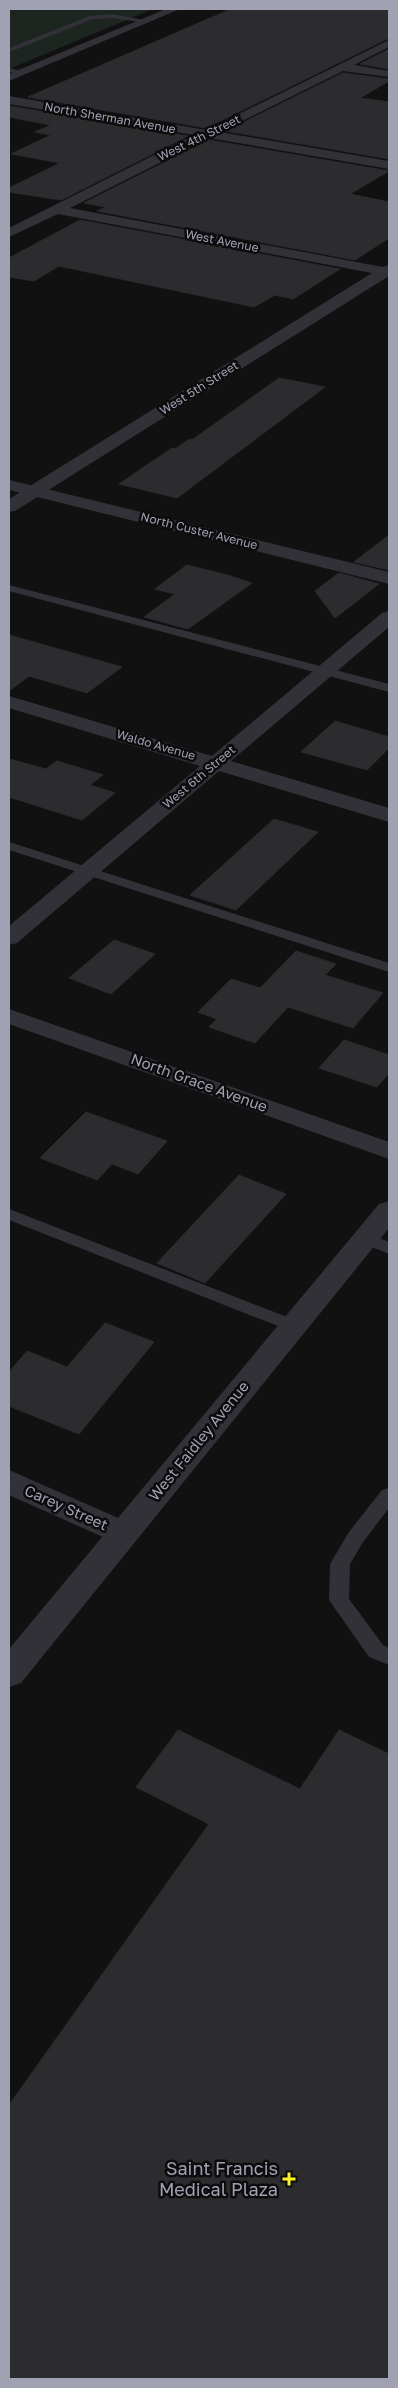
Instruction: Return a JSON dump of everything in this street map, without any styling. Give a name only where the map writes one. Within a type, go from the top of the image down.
[{"type":"street","points":[[9,78],[176,9]]},
{"type":"street","name":"West 4th Street","points":[[9,233],[389,43]]},
{"type":"street","points":[[342,67],[389,74]]},
{"type":"street","name":"North Sherman Avenue","points":[[9,100],[389,165]]},
{"type":"street","name":"West Avenue","points":[[56,209],[388,271]]},
{"type":"street","name":"West 5th Street","points":[[9,507],[388,271]]},
{"type":"street","name":"North Custer Avenue","points":[[9,485],[389,578]]},
{"type":"street","name":"West 6th Street","points":[[9,938],[389,617]]},
{"type":"street","name":"Waldo Avenue","points":[[9,702],[389,816]]},
{"type":"street","name":"North Grace Avenue","points":[[9,1016],[389,1151]]},
{"type":"street","name":"West Faidley Avenue","points":[[9,1673],[294,1326],[378,1244],[389,1210]]},
{"type":"street","name":"Carey Street","points":[[9,1482],[123,1534]]},
{"type":"lane","points":[[9,50],[92,17],[112,16],[146,21]]},
{"type":"lane","points":[[9,70],[22,72]]},
{"type":"lane","points":[[9,588],[389,688]]},
{"type":"lane","points":[[9,846],[389,968]]},
{"type":"lane","points":[[9,1214],[294,1326]]},
{"type":"lane","points":[[389,1495],[356,1537],[340,1564],[339,1600],[376,1651],[389,1657]]},
{"type":"shaded area","points":[[9,9],[153,9],[9,69]]},
{"type":"building","points":[[231,9],[389,9],[389,38],[206,128],[28,97]]},
{"type":"building","points":[[389,49],[389,69],[360,64]]},
{"type":"building","points":[[343,73],[389,79],[389,81],[360,98],[389,102],[389,159],[226,131]]},
{"type":"building","points":[[9,106],[188,136],[61,200],[9,192],[9,188],[60,163],[11,154],[51,135],[35,132],[51,125],[9,117]]},
{"type":"building","points":[[209,140],[389,171],[350,194],[389,202],[389,238],[355,260],[97,211],[106,207],[84,203]]},
{"type":"building","points":[[80,220],[340,269],[293,299],[275,295],[254,307],[59,266],[34,281],[9,277],[9,258]]},
{"type":"building","points":[[279,378],[325,387],[177,498],[119,484],[172,448],[175,449],[189,439],[192,440]]},
{"type":"building","points":[[389,535],[389,570],[354,562]]},
{"type":"building","points":[[187,565],[252,583],[188,629],[144,617],[175,594],[155,589]]},
{"type":"building","points":[[339,573],[379,584],[335,618],[315,591]]},
{"type":"building","points":[[9,635],[122,667],[87,693],[29,676],[9,691]]},
{"type":"building","points":[[335,721],[389,737],[389,748],[367,770],[301,752]]},
{"type":"building","points":[[9,759],[46,769],[57,761],[103,775],[90,785],[115,793],[82,820],[9,797]]},
{"type":"building","points":[[274,819],[318,832],[236,910],[190,895]]},
{"type":"building","points":[[114,940],[155,954],[111,994],[69,978]]},
{"type":"building","points":[[296,951],[336,964],[325,975],[383,993],[353,1028],[288,1007],[255,1043],[209,1027],[217,1019],[198,1012],[231,979],[260,988]]},
{"type":"building","points":[[344,1040],[389,1055],[389,1073],[377,1087],[319,1068]]},
{"type":"building","points":[[86,1112],[167,1141],[138,1174],[112,1164],[97,1180],[40,1158]]},
{"type":"building","points":[[239,1175],[286,1194],[205,1283],[157,1263]]},
{"type":"building","points":[[105,1323],[154,1342],[79,1434],[9,1406],[9,1372],[27,1351],[67,1367]]},
{"type":"building","points":[[178,1730],[300,1789],[339,1730],[389,1754],[389,2379],[9,2379],[9,2105],[209,1824],[136,1787]]},
{"type":"place","name":"Saint Francis Medical Plaza","points":[[289,2179]]}]
